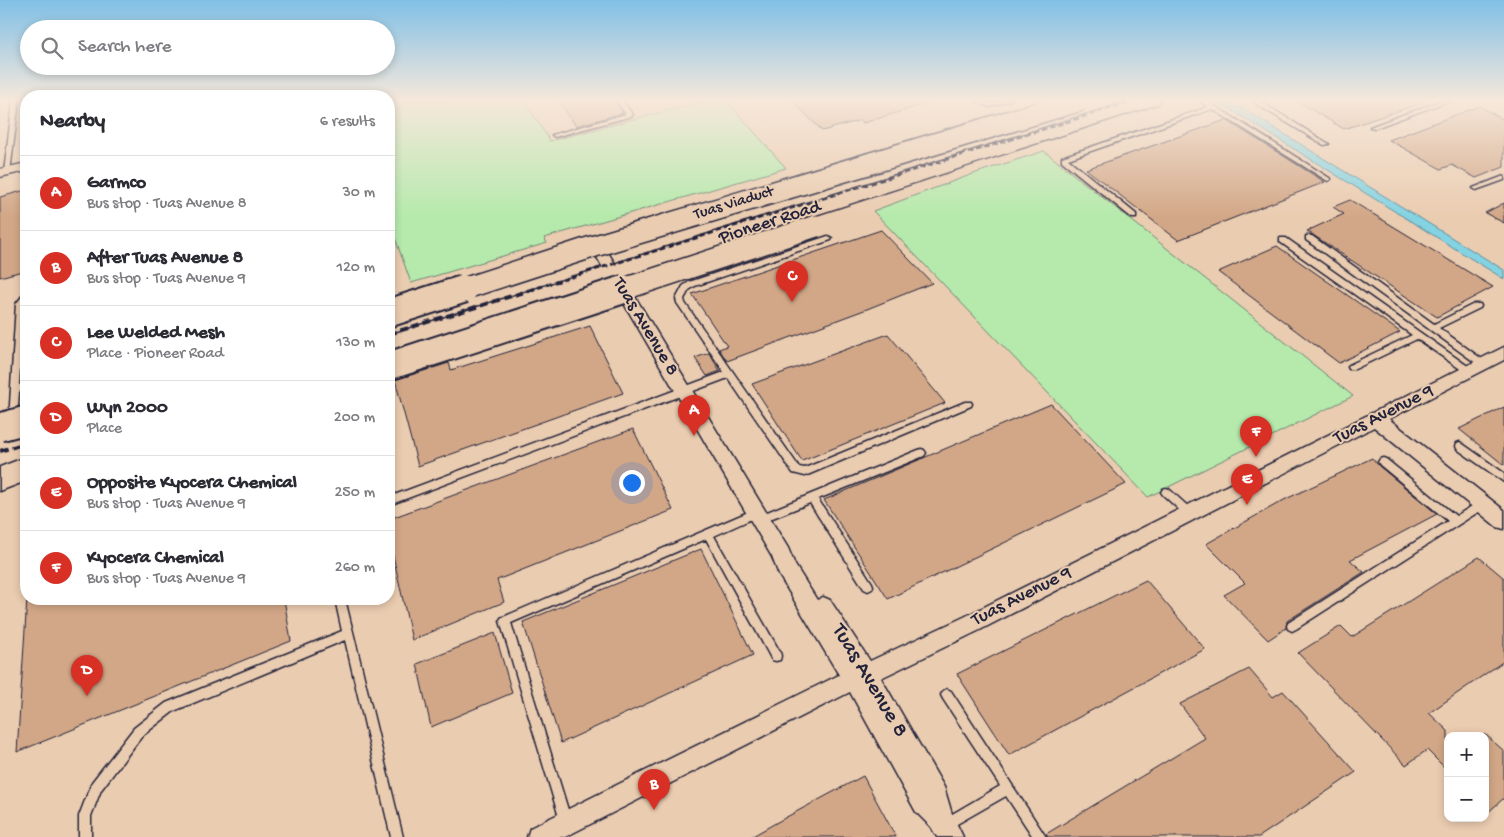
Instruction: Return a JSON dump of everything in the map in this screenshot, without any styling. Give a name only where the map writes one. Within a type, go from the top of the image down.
[{"type":"main road","name":"Tuas Viaduct","points":[[395,310],[595,246],[952,139]]},
{"type":"main road","name":"Pioneer Road","points":[[395,342],[607,263],[873,172],[979,139]]},
{"type":"main road","name":"Pioneer Road","points":[[395,316],[432,298],[607,263],[1021,139]]},
{"type":"main road","points":[[395,364],[816,226],[951,176],[1043,139]]},
{"type":"main road","points":[[395,298],[720,199],[873,172]]},
{"type":"main road","points":[[11,426],[20,398]]},
{"type":"main road","points":[[0,479],[20,472]]},
{"type":"main road","points":[[0,489],[20,482]]},
{"type":"street","points":[[4,172],[20,168]]},
{"type":"street","name":"Tuas Avenue 8","points":[[607,263],[781,554],[786,569],[860,676],[926,804],[945,827]]},
{"type":"street","name":"Tuas Avenue 9","points":[[539,837],[860,676],[971,624],[1504,353]]},
{"type":"street","points":[[1376,419],[1504,521]]},
{"type":"lane","points":[[4,172],[9,139]]},
{"type":"lane","points":[[1119,139],[1064,158],[1065,161],[1134,216]]},
{"type":"lane","points":[[1264,139],[1328,179]]},
{"type":"lane","points":[[1318,139],[1326,144]]},
{"type":"lane","points":[[1476,188],[1504,178]]},
{"type":"lane","points":[[828,238],[692,284],[686,288],[680,301],[792,465],[805,472],[968,404]]},
{"type":"lane","points":[[1308,238],[1433,328],[1476,368]]},
{"type":"lane","points":[[1283,240],[1418,335],[1476,368]]},
{"type":"lane","points":[[20,304],[20,398]]},
{"type":"lane","points":[[1433,328],[1477,306]]},
{"type":"lane","points":[[1352,368],[1418,335]]},
{"type":"lane","points":[[395,499],[729,374]]},
{"type":"lane","points":[[1460,446],[1504,478]]},
{"type":"lane","points":[[566,824],[505,621],[708,534],[813,499],[921,453]]},
{"type":"lane","points":[[1383,462],[1456,522]]},
{"type":"lane","points":[[1166,492],[1189,513]]},
{"type":"lane","points":[[813,499],[868,586]]},
{"type":"lane","points":[[1292,626],[1483,504]]},
{"type":"lane","points":[[708,534],[776,656]]},
{"type":"lane","points":[[341,605],[397,837]]},
{"type":"lane","points":[[86,837],[85,816],[96,786],[138,732],[170,707],[348,634]]},
{"type":"lane","points":[[947,695],[1040,837]]},
{"type":"lane","points":[[945,827],[1008,788]]},
{"type":"green space","points":[[395,139],[549,139],[550,141],[557,139],[760,139],[786,168],[544,238],[547,243],[411,283],[395,238]]},
{"type":"green space","points":[[1044,151],[1353,396],[1148,497],[873,211],[973,174]]},
{"type":"water","points":[[1278,139],[1292,139],[1504,270],[1504,279]]},
{"type":"building","points":[[1172,139],[1256,139],[1325,182],[1178,240],[1086,169]]},
{"type":"building","points":[[1504,139],[1504,167],[1476,178],[1452,165],[1441,169],[1389,140]]},
{"type":"building","points":[[20,192],[20,272],[0,277],[0,197]]},
{"type":"building","points":[[1350,200],[1493,287],[1437,317],[1307,231],[1344,214],[1333,207]]},
{"type":"building","points":[[1504,203],[1504,223],[1485,213]]},
{"type":"building","points":[[881,230],[932,283],[727,361],[719,349],[727,346],[692,294]]},
{"type":"building","points":[[1277,246],[1400,332],[1339,363],[1218,272]]},
{"type":"building","points":[[590,326],[623,393],[418,466],[395,380],[449,363],[451,370]]},
{"type":"building","points":[[888,334],[945,403],[802,461],[752,384]]},
{"type":"building","points":[[709,353],[720,371],[707,376],[695,358]]},
{"type":"building","points":[[1051,404],[1126,484],[888,599],[824,500]]},
{"type":"building","points":[[1504,407],[1504,465],[1459,429]]},
{"type":"building","points":[[633,429],[673,510],[497,580],[504,602],[412,640],[395,565],[395,517]]},
{"type":"building","points":[[1372,458],[1437,514],[1350,560],[1364,572],[1287,621],[1286,628],[1268,640],[1224,595],[1245,583],[1206,544],[1284,500]]},
{"type":"building","points":[[701,549],[753,655],[561,743],[523,622]]},
{"type":"building","points":[[1479,557],[1504,578],[1504,661],[1429,713],[1448,731],[1444,732],[1444,767],[1427,750],[1406,765],[1298,653],[1341,626],[1352,637]]},
{"type":"building","points":[[1146,580],[1205,649],[1009,755],[957,674]]},
{"type":"building","points":[[27,605],[285,605],[291,641],[17,752]]},
{"type":"building","points":[[495,633],[512,693],[431,727],[417,664]]},
{"type":"building","points":[[1249,669],[1273,697],[1283,691],[1356,772],[1259,837],[1048,837],[1046,834],[1205,738],[1180,704]]},
{"type":"building","points":[[1489,738],[1504,751],[1504,798],[1489,811]]},
{"type":"building","points":[[863,776],[896,837],[751,837],[781,820]]},
{"type":"railway","points":[[530,290],[1011,139]]},
{"type":"railway","points":[[395,332],[534,289]]},
{"type":"railway","points":[[0,451],[20,445]]},
{"type":"place","name":"Lee Welded Mesh","points":[[792,302]]},
{"type":"place","name":"Garmco","points":[[694,436]]},
{"type":"place","name":"Kyocera Chemical","points":[[1256,457]]},
{"type":"place","name":"Opposite Kyocera Chemical","points":[[1247,505]]},
{"type":"place","name":"Wyn 2000","points":[[87,696]]},
{"type":"place","name":"After Tuas Avenue 8","points":[[654,810]]}]
